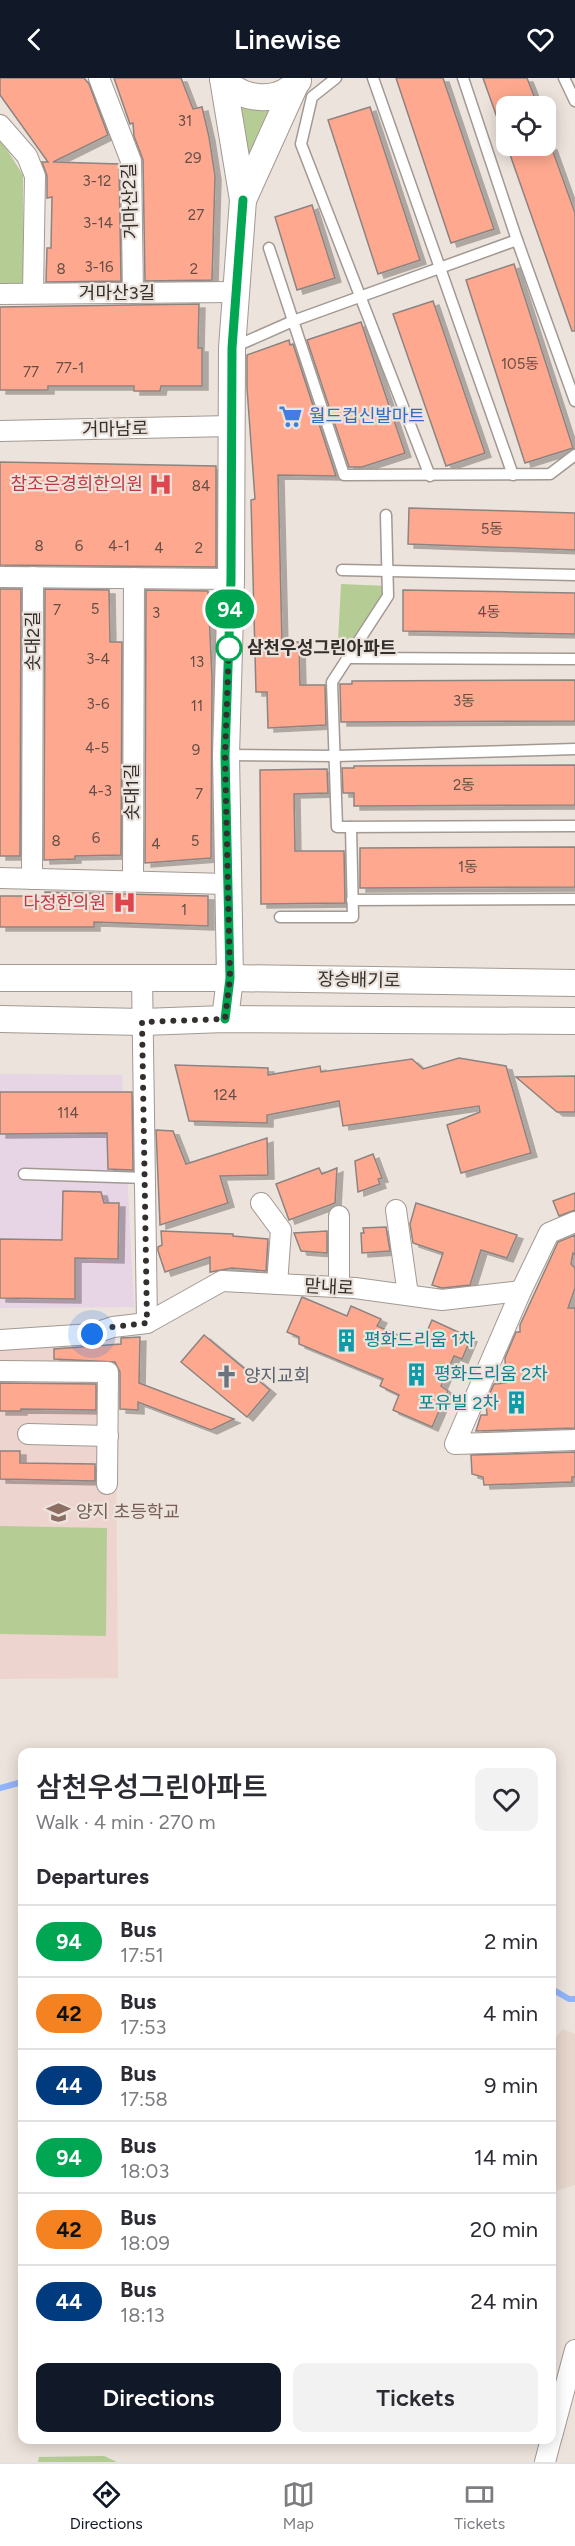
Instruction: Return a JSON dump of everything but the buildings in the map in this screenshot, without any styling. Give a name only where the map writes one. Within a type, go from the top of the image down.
[{"type":"street","name":"거마산2길","points":[[99,78],[131,162],[133,293]]},
{"type":"street","points":[[223,78],[237,92],[267,98],[283,93],[297,81]]},
{"type":"street","points":[[223,78],[243,200],[232,348],[231,579],[225,755],[230,978],[225,1019]]},
{"type":"street","points":[[243,200],[297,81]]},
{"type":"street","points":[[0,125],[27,156],[34,177],[33,293]]},
{"type":"street","name":"거마산3길","points":[[0,294],[235,292]]},
{"type":"street","name":"거마남로","points":[[0,431],[231,426]]},
{"type":"street","points":[[0,577],[231,579]]},
{"type":"street","name":"솟대2길","points":[[32,879],[33,577]]},
{"type":"street","name":"솟대1길","points":[[133,880],[134,578]]},
{"type":"street","points":[[0,878],[227,884]]},
{"type":"street","points":[[0,1340],[92,1334],[112,1327],[147,1323],[142,977]]},
{"type":"street","name":"장승배기로","points":[[0,978],[142,977],[575,983]]},
{"type":"street","points":[[0,1019],[142,1022],[225,1019],[575,1021]]},
{"type":"street","points":[[261,1203],[281,1230],[277,1284]]},
{"type":"street","points":[[396,1210],[408,1295]]},
{"type":"street","points":[[339,1216],[339,1287]]},
{"type":"street","points":[[575,1222],[549,1233],[521,1291],[455,1444],[575,1440]]},
{"type":"street","name":"맏내로","points":[[147,1323],[222,1281],[339,1287],[442,1300],[521,1291]]},
{"type":"street","points":[[0,1371],[108,1372],[107,1484]]},
{"type":"street","points":[[28,1434],[108,1436]]},
{"type":"street","points":[[556,2423],[575,2350]]},
{"type":"street","points":[[545,2462],[550,2444]]},
{"type":"lane","points":[[336,78],[312,97],[301,144],[430,476]]},
{"type":"lane","points":[[373,78],[513,476]]},
{"type":"lane","points":[[463,78],[575,401]]},
{"type":"lane","points":[[564,78],[574,97]]},
{"type":"lane","points":[[232,348],[293,321],[518,240]]},
{"type":"lane","points":[[269,248],[344,475],[513,476],[550,474],[575,455]]},
{"type":"lane","points":[[386,515],[388,596],[332,682],[337,827],[575,826]]},
{"type":"lane","points":[[342,570],[575,575]]},
{"type":"lane","points":[[347,658],[575,659]]},
{"type":"lane","points":[[225,755],[336,756],[575,748]]},
{"type":"lane","points":[[280,916],[352,917],[351,827]]},
{"type":"lane","points":[[352,900],[575,899]]},
{"type":"lane","points":[[24,1174],[146,1178]]},
{"type":"shaded area","points":[[0,1074],[122,1075],[134,1307],[0,1308]]},
{"type":"shaded area","name":"양지 초등학교","points":[[115,1339],[118,1678],[0,1679],[0,1346]]},
{"type":"shaded area","points":[[563,2029],[575,2034],[575,2185],[556,2191],[556,2037]]},
{"type":"green space","points":[[279,100],[247,161],[240,103]]},
{"type":"green space","points":[[0,139],[23,175],[23,286],[0,286]]},
{"type":"green space","points":[[341,584],[388,586],[358,642],[338,642]]},
{"type":"green space","points":[[0,1526],[107,1528],[106,1636],[0,1634]]},
{"type":"green space","points":[[104,2456],[117,2462],[38,2462],[39,2457]]},
{"type":"waterway","points":[[0,1788],[18,1783]]},
{"type":"waterway","points":[[556,1991],[569,1999],[575,1999]]},
{"type":"bus line","name":"94","points":[[225,1019],[230,978],[225,755],[231,579],[232,348],[243,200]]},
{"type":"place","name":"월드컵신발마트","points":[[291,416]]},
{"type":"place","name":"참조은경희한의원","points":[[161,484]]},
{"type":"place","name":"삼천우성그린아파트","points":[[229,648]]},
{"type":"place","name":"다정한의원","points":[[124,903]]},
{"type":"place","name":"평화드리움 1차","points":[[346,1340]]},
{"type":"place","name":"평화드리움 2차","points":[[416,1374]]},
{"type":"place","name":"양지교회","points":[[226,1376]]},
{"type":"place","name":"포유빌 2차","points":[[517,1403]]},
{"type":"place","name":"양지 초등학교","points":[[58,1512]]},
{"type":"route","points":[[92,1334],[112,1327],[147,1323],[142,1022],[225,1019],[230,978],[225,755],[229,645],[229,648]]}]
